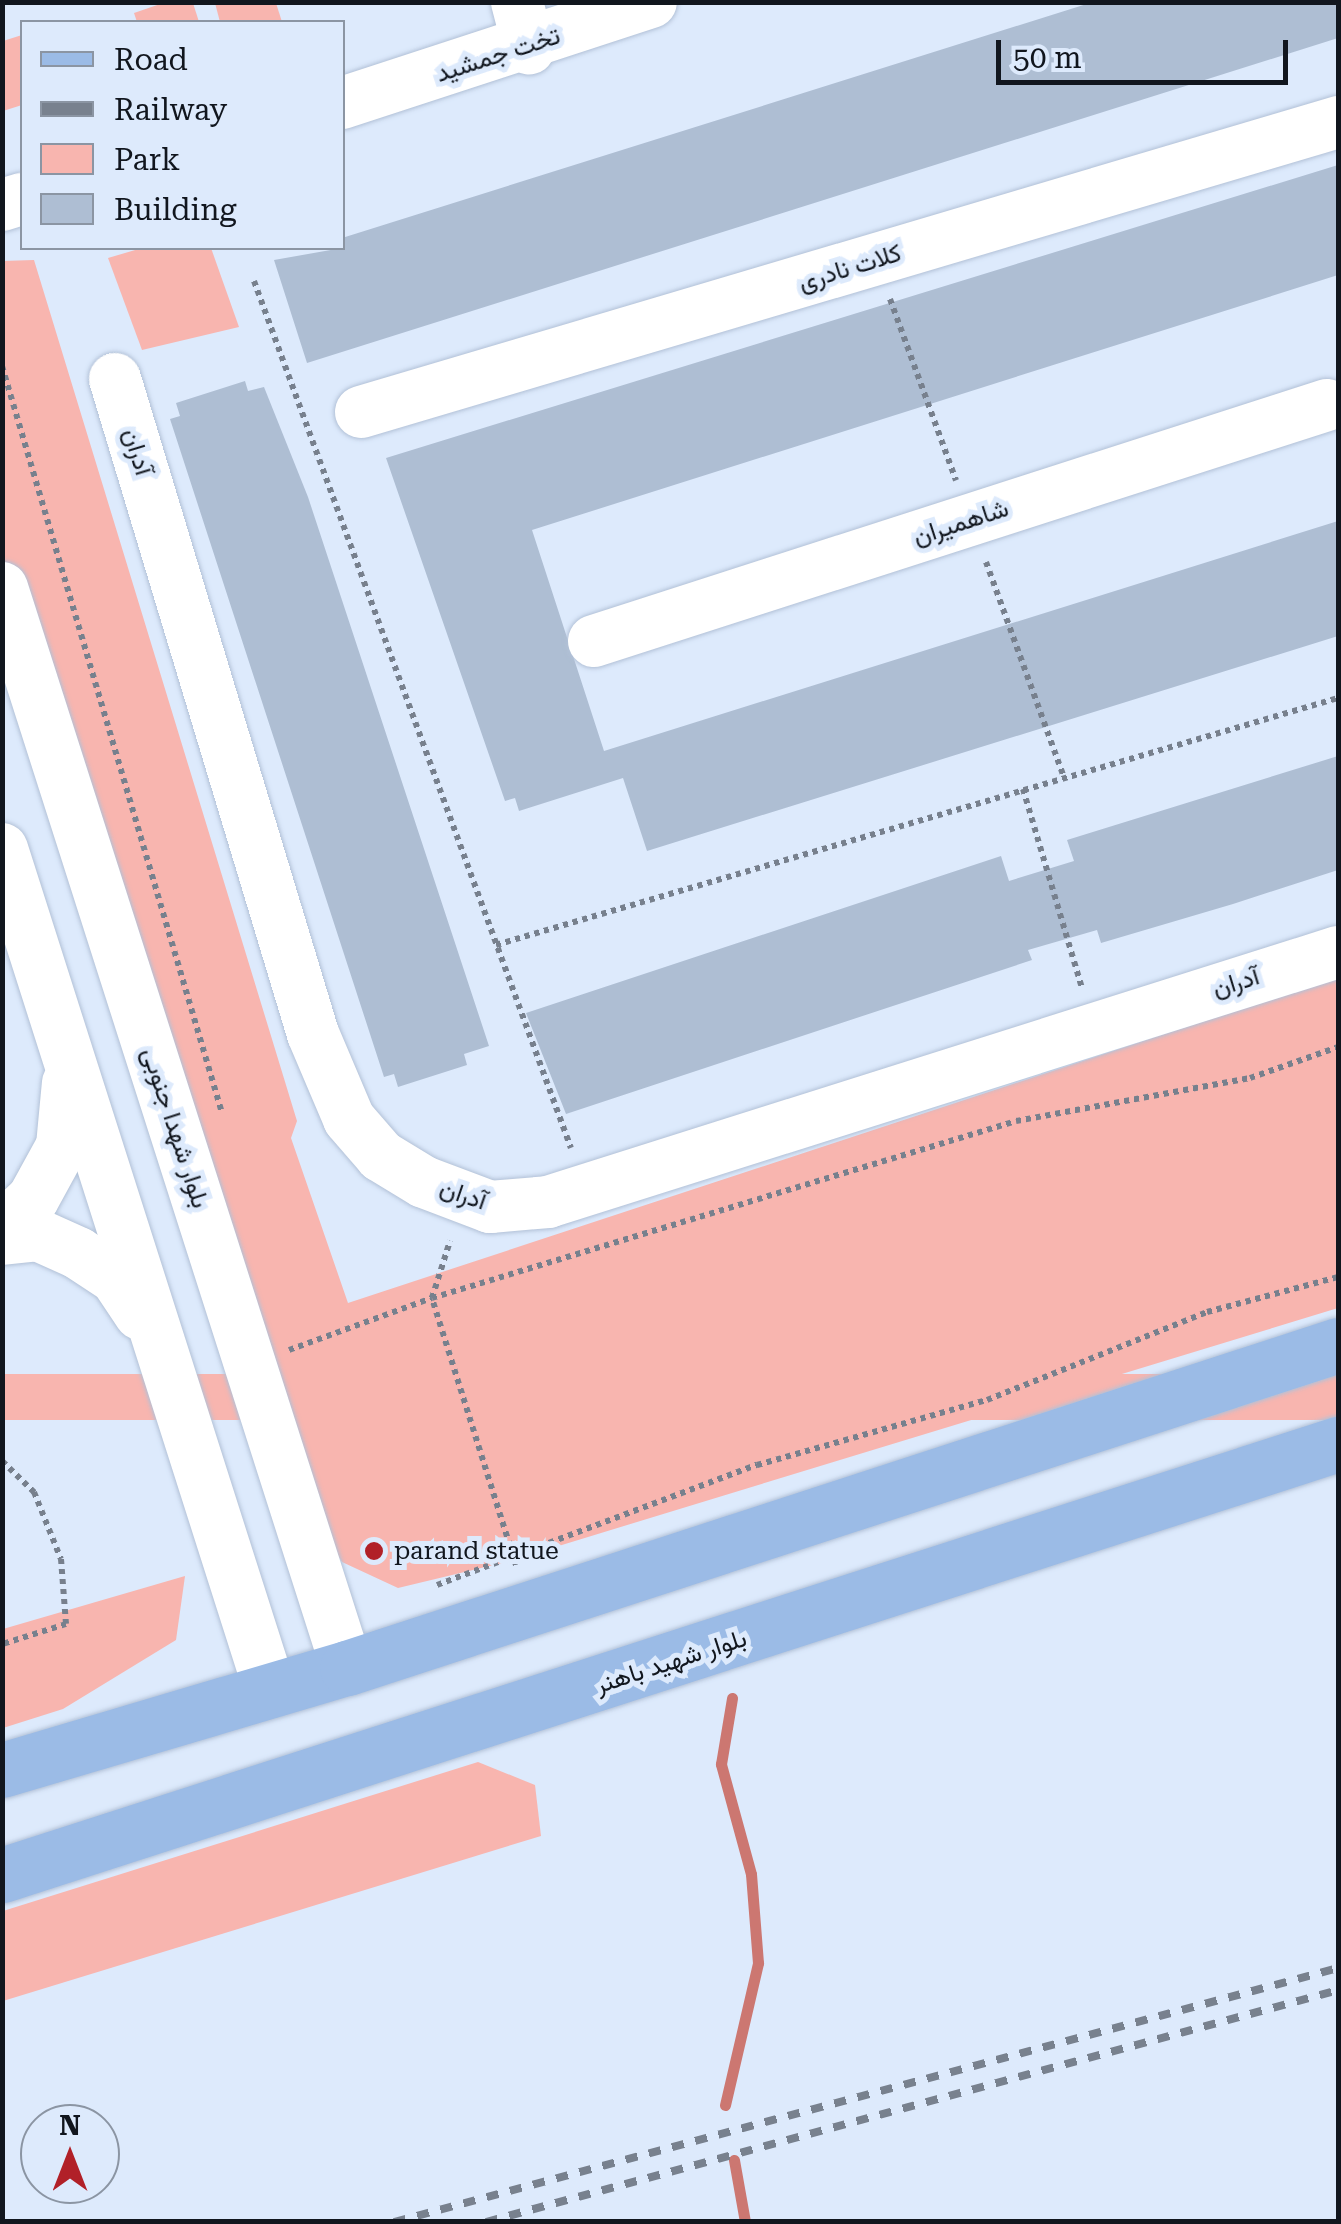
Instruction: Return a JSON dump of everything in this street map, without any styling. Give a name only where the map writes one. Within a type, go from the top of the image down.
[{"type":"main road","points":[[2,1770],[269,1687],[347,1668],[1338,1344]]},
{"type":"main road","name":"بلوار شهید باهنر","points":[[2,1875],[1338,1444]]},
{"type":"street","name":"تخت جمشید","points":[[345,102],[523,25],[651,2]]},
{"type":"street","name":"کلات نادری","points":[[361,412],[1338,122]]},
{"type":"street","name":"آدران","points":[[115,378],[313,1034],[349,1119],[381,1156],[464,1197],[490,1208],[586,1190],[1338,952]]},
{"type":"street","name":"شاهمیران","points":[[594,641],[1335,403]]},
{"type":"street","name":"بلوار شهدا جنوبی","points":[[2,588],[276,1347],[324,1596],[347,1668]]},
{"type":"street","points":[[2,848],[152,1332],[251,1620],[269,1687]]},
{"type":"street","points":[[2,1228],[33,1199],[62,1146],[70,1113],[64,1042]]},
{"type":"street","points":[[2,1238],[38,1235],[78,1253],[116,1278],[152,1332]]},
{"type":"street","points":[[251,1620],[297,1637],[318,1622],[324,1596]]},
{"type":"path","points":[[254,280],[586,1190]]},
{"type":"path","points":[[2,366],[224,1122]]},
{"type":"path","points":[[496,944],[1338,698]]},
{"type":"path","points":[[1023,790],[1094,1028]]},
{"type":"path","points":[[276,1347],[1016,1121],[1250,1078],[1338,1047]]},
{"type":"path","points":[[464,1197],[432,1298],[512,1557],[535,1607]]},
{"type":"path","points":[[423,1591],[757,1464],[1078,1369],[1208,1312],[1338,1277]]},
{"type":"path","points":[[2,1461],[34,1492],[61,1558],[66,1624],[2,1644]]},
{"type":"green space","points":[[166,2],[193,3],[198,20],[136,20],[134,13]]},
{"type":"green space","points":[[215,3],[276,3],[281,20],[219,20]]},
{"type":"green space","points":[[20,36],[20,106],[3,111],[3,41]]},
{"type":"green space","points":[[135,250],[212,250],[239,327],[142,350],[108,258]]},
{"type":"green space","points":[[34,260],[297,1121],[291,1138],[348,1303],[1338,977],[1338,1308],[506,1562],[398,1588],[342,1562],[306,1503],[3,558],[2,261]]},
{"type":"green space","points":[[2,1374],[1338,1374],[1338,1420],[2,1420]]},
{"type":"green space","points":[[185,1576],[176,1640],[63,1709],[3,1728],[3,1629]]},
{"type":"green space","points":[[478,1762],[535,1785],[541,1836],[3,2001],[3,1911]]},
{"type":"building","points":[[1093,2],[1338,2],[1338,38],[307,363],[274,260],[345,250],[345,237]]},
{"type":"building","points":[[1338,165],[1338,275],[532,530],[604,751],[1338,521],[1338,636],[647,851],[623,778],[519,811],[515,798],[505,801],[386,458]]},
{"type":"building","points":[[245,381],[248,391],[264,387],[308,497],[489,1046],[464,1054],[467,1065],[398,1087],[394,1074],[384,1077],[170,419],[180,416],[176,403]]},
{"type":"building","points":[[1338,756],[1338,870],[1233,904],[1101,943],[1097,930],[1028,950],[1032,960],[566,1114],[526,1013],[1001,856],[1009,881],[1074,861],[1067,840]]},
{"type":"waterway","points":[[725,2105],[758,1963],[751,1874],[721,1764],[732,1698]]},
{"type":"waterway","points":[[734,2160],[745,2222]]},
{"type":"railway","points":[[394,2222],[1338,1968]]},
{"type":"railway","points":[[486,2222],[1338,1990]]},
{"type":"place","name":"parand statue","points":[[374,1551]]}]
